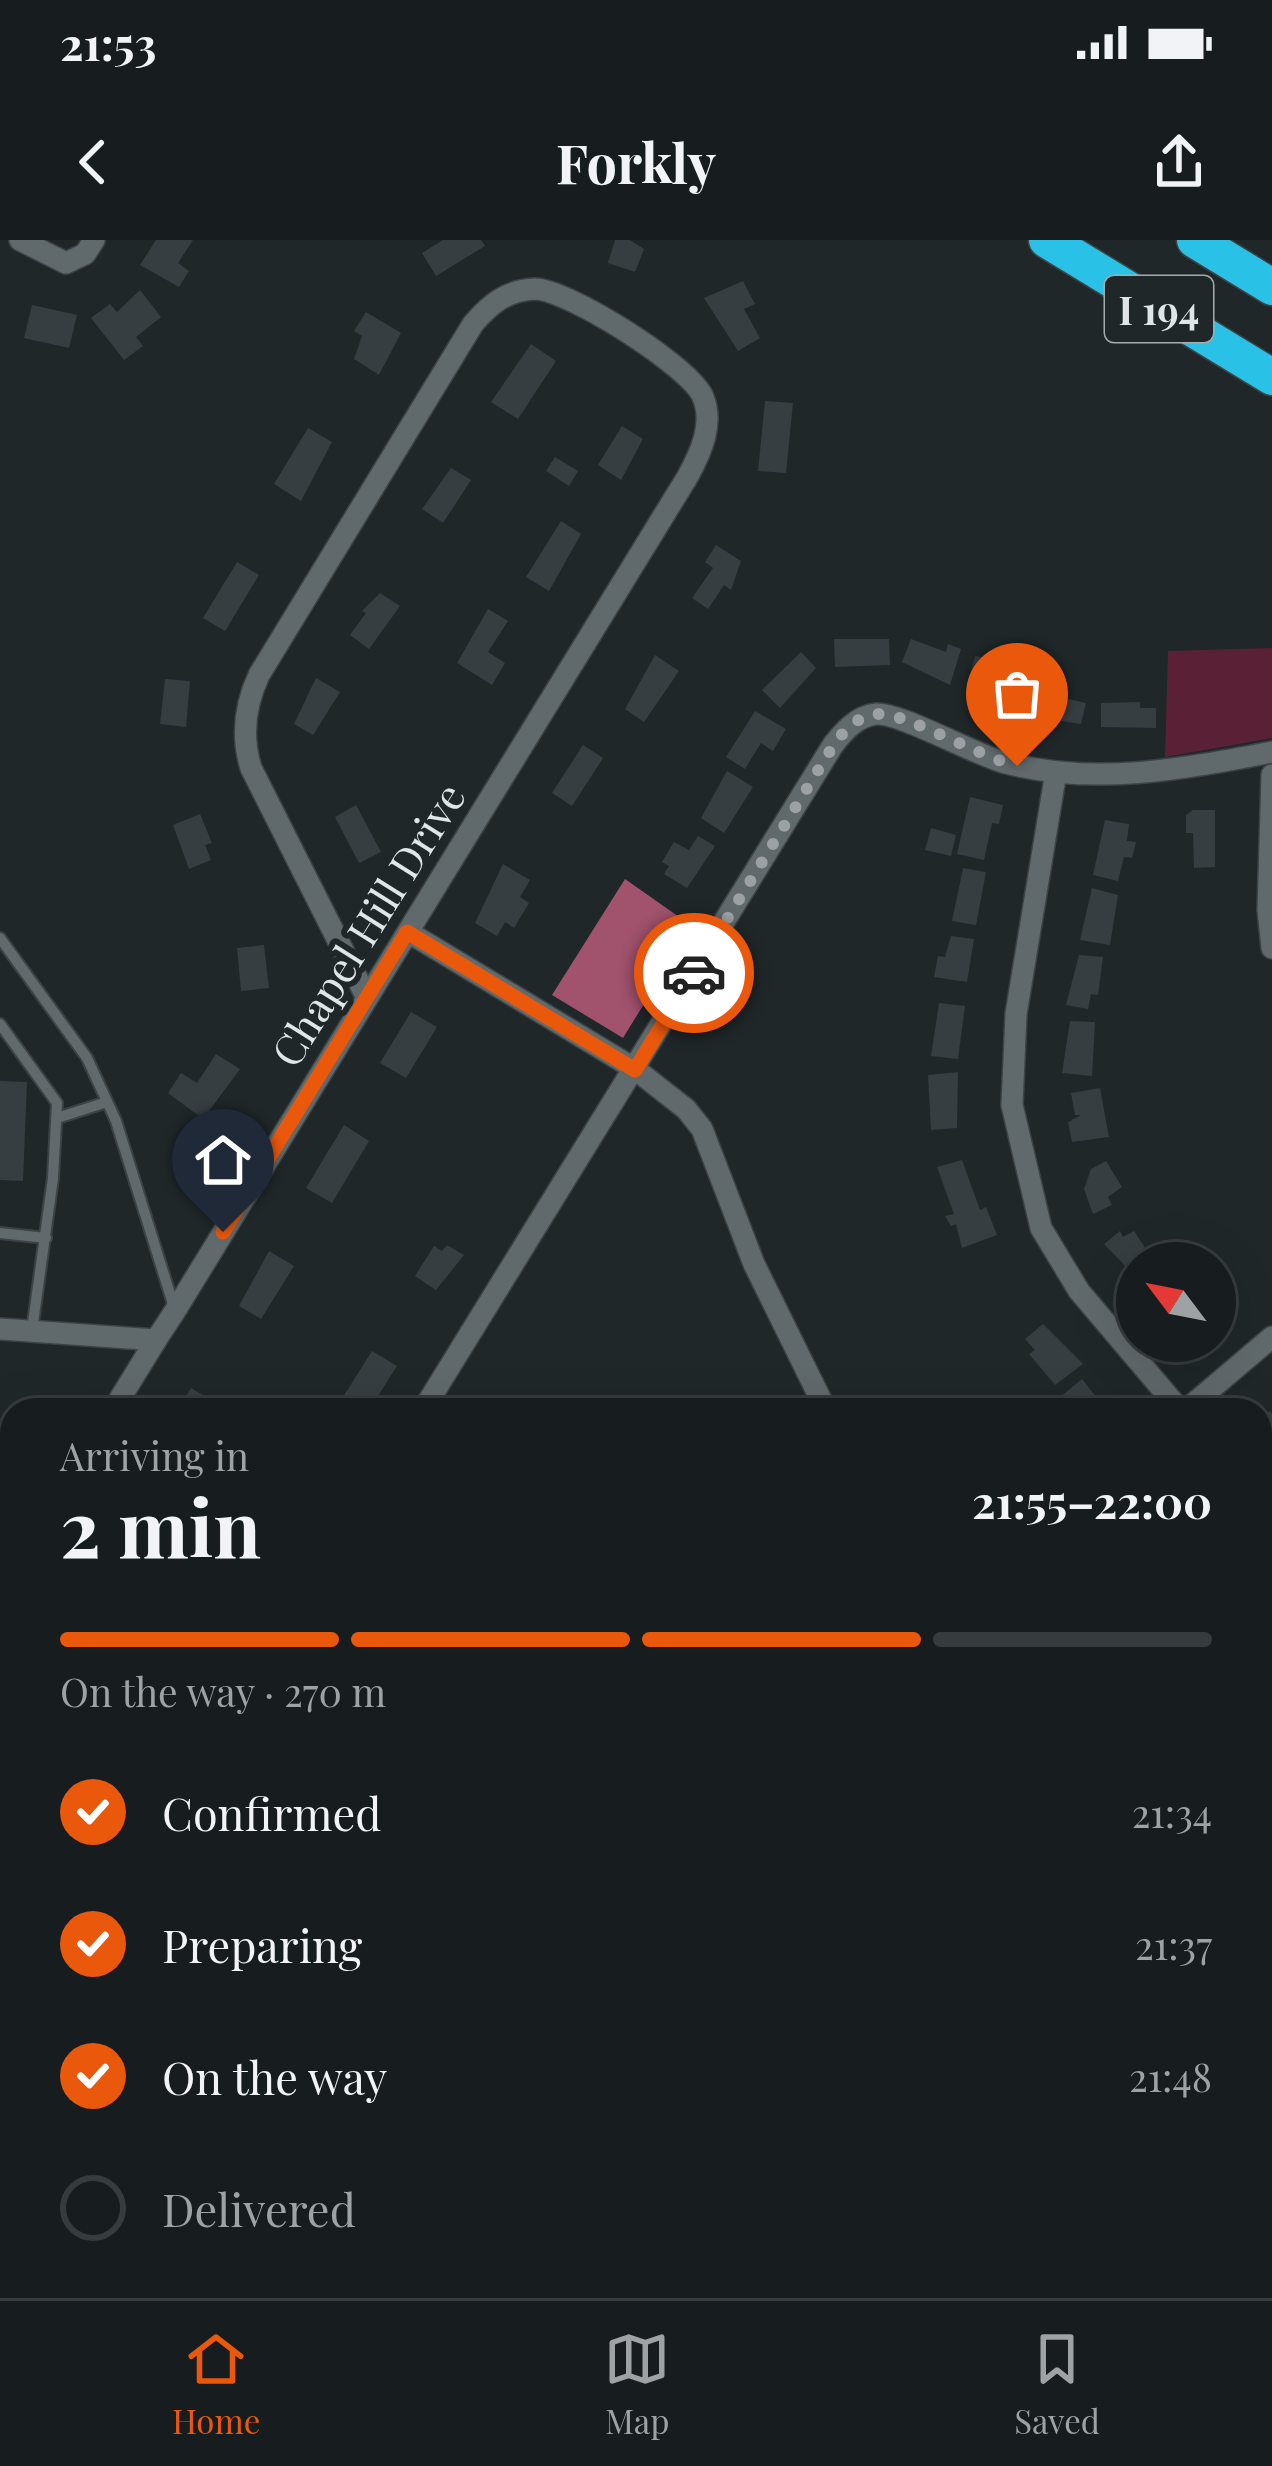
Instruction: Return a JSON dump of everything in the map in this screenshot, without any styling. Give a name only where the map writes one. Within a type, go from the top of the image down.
[{"type":"highway","name":"I 194","points":[[1047,240],[1272,377]]},
{"type":"highway","name":"I 194","points":[[1195,240],[1272,287]]},
{"type":"street","points":[[20,240],[66,263],[85,254],[94,240]]},
{"type":"street","name":"Chapel Hill Drive","points":[[120,1398],[175,1311],[688,476],[703,444],[706,409],[697,386],[675,365],[566,297],[538,289],[496,301],[473,324],[259,675],[245,722],[251,768],[367,998]]},
{"type":"street","points":[[430,1398],[833,746],[856,721],[883,714],[971,752],[1056,772],[1142,774],[1272,752]]},
{"type":"street","points":[[1056,772],[1016,1014],[1012,1105],[1041,1228],[1079,1292],[1172,1398]]},
{"type":"street","points":[[1272,775],[1268,910],[1272,949]]},
{"type":"street","points":[[407,932],[666,1090],[703,1129],[754,1264],[820,1398]]},
{"type":"street","points":[[0,1329],[156,1340]]},
{"type":"street","points":[[1198,1398],[1272,1337]]},
{"type":"lane","points":[[0,938],[87,1058],[107,1102],[175,1311]]},
{"type":"lane","points":[[0,1024],[57,1103],[46,1238],[32,1330]]},
{"type":"lane","points":[[57,1118],[107,1102]]},
{"type":"lane","points":[[0,1233],[46,1238]]},
{"type":"shaded area","points":[[1272,648],[1272,738],[1165,757],[1168,651]]},
{"type":"shaded area","points":[[625,879],[692,926],[623,1038],[552,995]]},
{"type":"building","points":[[156,240],[193,240],[178,263],[189,271],[179,287],[140,265]]},
{"type":"building","points":[[443,240],[481,240],[485,246],[436,276],[422,253]]},
{"type":"building","points":[[615,240],[630,240],[644,249],[635,272],[608,263]]},
{"type":"building","points":[[743,281],[755,304],[744,309],[760,338],[738,351],[704,298]]},
{"type":"building","points":[[140,290],[161,317],[136,337],[143,346],[124,360],[91,318],[110,304],[117,312]]},
{"type":"building","points":[[32,305],[77,315],[69,348],[24,338]]},
{"type":"building","points":[[366,312],[401,333],[379,375],[354,359],[362,336],[354,331]]},
{"type":"building","points":[[531,344],[556,361],[518,419],[491,402]]},
{"type":"building","points":[[765,401],[793,403],[786,473],[758,471]]},
{"type":"building","points":[[622,426],[643,439],[621,480],[598,465]]},
{"type":"building","points":[[308,428],[332,442],[301,501],[274,484]]},
{"type":"building","points":[[555,457],[578,471],[569,486],[546,471]]},
{"type":"building","points":[[451,468],[471,480],[443,523],[422,509]]},
{"type":"building","points":[[561,521],[581,534],[549,591],[526,577]]},
{"type":"building","points":[[716,545],[741,561],[731,590],[724,585],[708,609],[692,598],[713,568],[705,562]]},
{"type":"building","points":[[237,562],[259,575],[225,631],[203,618]]},
{"type":"building","points":[[380,593],[400,606],[369,649],[350,635],[366,613],[362,611]]},
{"type":"building","points":[[488,609],[508,621],[488,652],[505,663],[492,685],[457,663]]},
{"type":"building","points":[[834,639],[889,639],[890,665],[835,667]]},
{"type":"building","points":[[911,639],[946,652],[948,644],[961,649],[950,685],[902,662]]},
{"type":"building","points":[[801,652],[816,668],[780,708],[762,690]]},
{"type":"building","points":[[655,655],[679,671],[644,722],[625,709]]},
{"type":"building","points":[[975,656],[992,660],[989,673],[1024,682],[1018,704],[966,691]]},
{"type":"building","points":[[316,678],[340,692],[313,735],[294,724]]},
{"type":"building","points":[[165,679],[190,681],[186,727],[160,724]]},
{"type":"building","points":[[1034,691],[1086,703],[1081,724],[1029,716]]},
{"type":"building","points":[[1140,702],[1140,708],[1156,708],[1156,728],[1101,727],[1101,703]]},
{"type":"building","points":[[755,711],[786,729],[773,751],[761,743],[745,769],[726,757]]},
{"type":"building","points":[[583,745],[603,758],[572,806],[552,793]]},
{"type":"building","points":[[727,771],[753,787],[724,833],[701,818]]},
{"type":"building","points":[[970,797],[1003,805],[999,824],[992,823],[984,860],[957,854]]},
{"type":"building","points":[[356,805],[381,852],[359,863],[335,817]]},
{"type":"building","points":[[1193,810],[1215,810],[1215,867],[1194,868],[1193,833],[1186,833],[1186,815]]},
{"type":"building","points":[[200,814],[212,843],[205,845],[211,860],[189,869],[173,825]]},
{"type":"building","points":[[1105,820],[1129,824],[1127,841],[1136,842],[1132,858],[1124,857],[1118,881],[1093,875]]},
{"type":"building","points":[[931,828],[956,835],[951,856],[925,850]]},
{"type":"building","points":[[698,836],[715,846],[687,888],[664,874],[669,866],[662,862],[674,842],[689,850]]},
{"type":"building","points":[[503,864],[530,880],[520,897],[529,903],[514,928],[505,922],[497,936],[475,923]]},
{"type":"building","points":[[963,868],[986,872],[976,925],[952,921]]},
{"type":"building","points":[[1092,888],[1118,895],[1110,945],[1080,940]]},
{"type":"building","points":[[951,936],[974,939],[967,982],[934,977],[938,956],[945,957]]},
{"type":"building","points":[[264,945],[269,988],[241,991],[237,948]]},
{"type":"building","points":[[1079,955],[1103,957],[1098,995],[1091,994],[1088,1009],[1066,1005]]},
{"type":"building","points":[[939,1003],[965,1006],[958,1059],[931,1056]]},
{"type":"building","points":[[411,1012],[437,1027],[406,1078],[380,1063]]},
{"type":"building","points":[[1070,1021],[1095,1022],[1092,1076],[1062,1073]]},
{"type":"building","points":[[216,1054],[240,1069],[203,1119],[168,1093],[181,1073],[197,1083]]},
{"type":"building","points":[[958,1072],[957,1128],[931,1130],[928,1075]]},
{"type":"building","points":[[0,1081],[27,1082],[23,1181],[0,1180]]},
{"type":"building","points":[[1100,1088],[1109,1137],[1072,1142],[1068,1122],[1081,1115],[1075,1115],[1071,1093]]},
{"type":"building","points":[[344,1125],[369,1141],[332,1203],[306,1188]]},
{"type":"building","points":[[962,1160],[980,1210],[986,1207],[997,1235],[962,1248],[956,1224],[951,1226],[945,1216],[954,1214],[937,1167]]},
{"type":"building","points":[[1106,1161],[1122,1187],[1108,1197],[1112,1205],[1093,1214],[1084,1189],[1091,1169]]},
{"type":"building","points":[[1120,1231],[1123,1237],[1134,1231],[1141,1242],[1116,1242],[1116,1256],[1104,1244]]},
{"type":"building","points":[[447,1245],[464,1255],[436,1290],[415,1276],[434,1246],[442,1251]]},
{"type":"building","points":[[269,1251],[294,1266],[261,1319],[239,1306]]},
{"type":"building","points":[[1043,1324],[1083,1364],[1055,1385],[1029,1354],[1035,1350],[1025,1339]]},
{"type":"building","points":[[372,1351],[397,1366],[377,1398],[343,1397]]},
{"type":"building","points":[[1082,1379],[1097,1398],[1059,1398]]},
{"type":"building","points":[[191,1388],[208,1398],[185,1398]]},
{"type":"way so far","points":[[694,973],[833,746],[856,721],[874,714],[892,716],[971,752],[1017,766]]},
{"type":"route","points":[[223,1232],[407,932],[635,1070],[694,973]]}]
